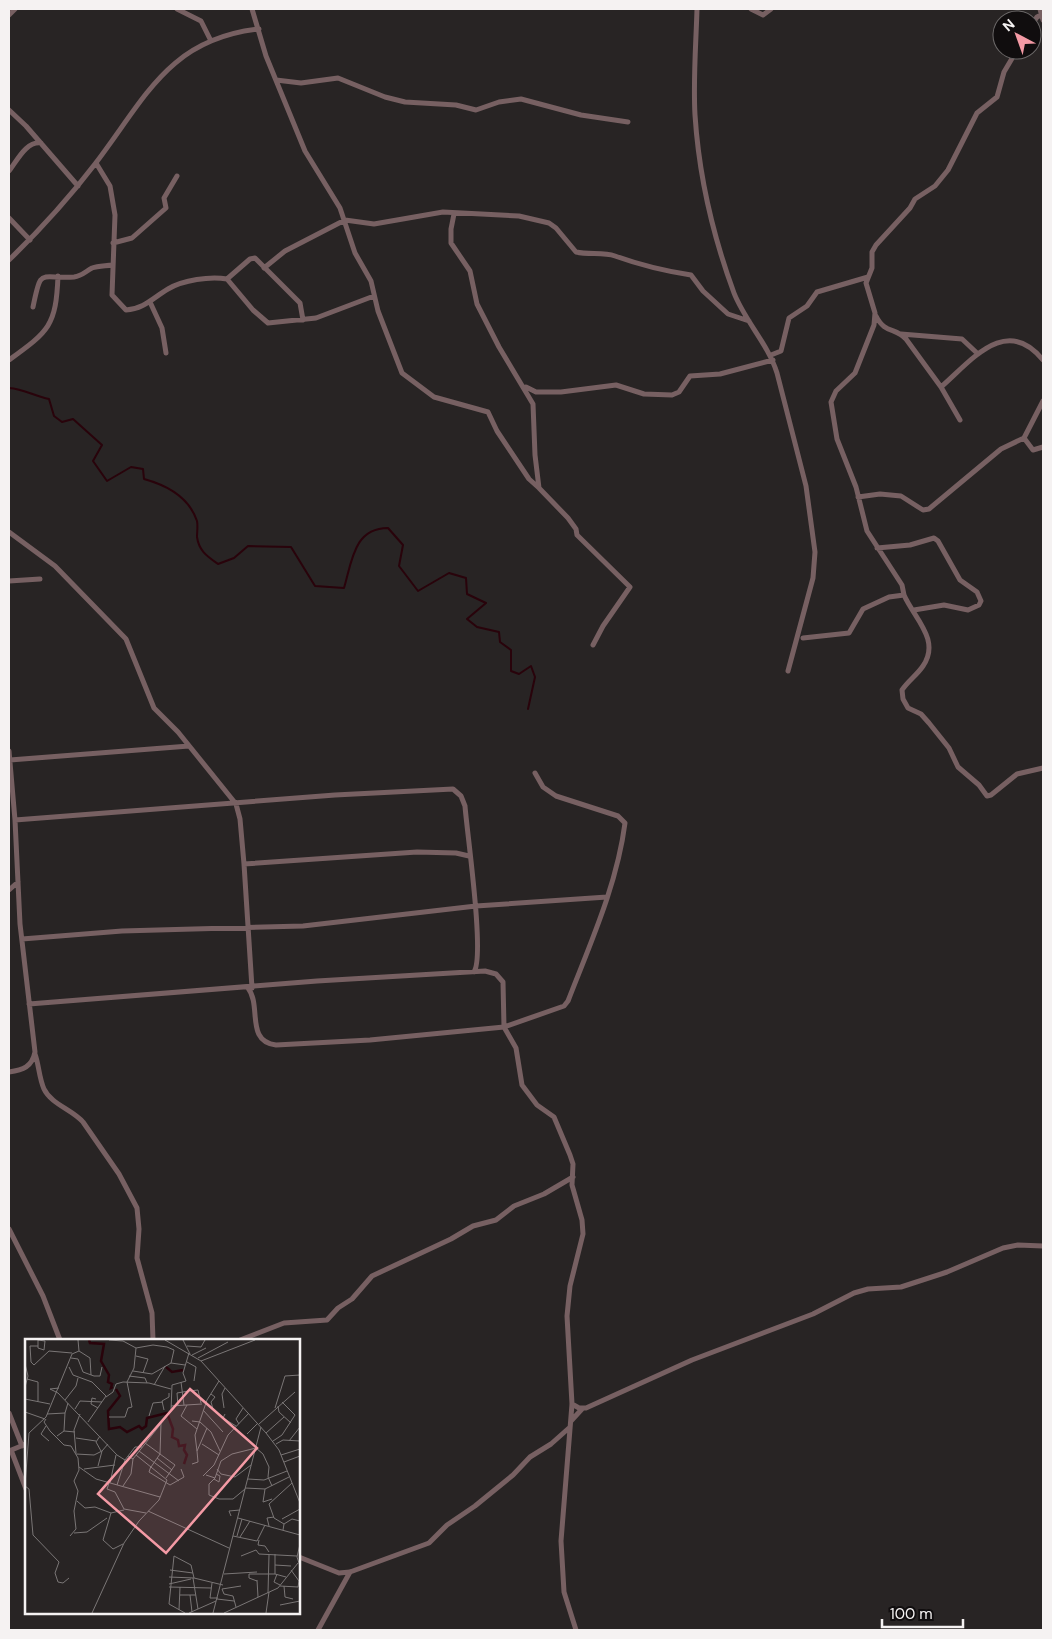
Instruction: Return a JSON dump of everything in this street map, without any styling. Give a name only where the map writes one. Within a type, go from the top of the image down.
[{"type":"street","points":[[9,15],[15,9]]},
{"type":"street","points":[[176,9],[200,21],[211,41]]},
{"type":"street","points":[[252,9],[276,80],[308,157],[340,208],[355,253],[371,280],[380,317],[406,378],[434,397],[488,412],[500,437],[529,479],[568,518],[577,535],[630,587],[603,626],[593,646]]},
{"type":"street","points":[[697,9],[695,117],[707,205],[718,251],[738,303],[772,358],[806,486],[815,552],[813,578],[788,672]]},
{"type":"street","points":[[751,9],[764,15],[771,9]]},
{"type":"street","points":[[243,30],[255,20]]},
{"type":"street","points":[[9,260],[30,240],[78,186],[160,76],[192,48],[243,30],[259,29]]},
{"type":"street","points":[[978,354],[962,339],[901,334],[882,327],[874,314],[866,286],[873,263],[872,252],[876,245],[910,208],[915,199],[935,186],[948,170],[977,113],[997,97],[1004,72],[1011,60]]},
{"type":"street","points":[[276,80],[301,82],[338,78],[385,97],[405,102],[456,105],[476,110],[500,102],[520,99],[581,115],[628,122]]},
{"type":"street","points":[[9,110],[41,143],[78,186]]},
{"type":"street","points":[[9,171],[29,145],[35,142],[41,143]]},
{"type":"street","points":[[96,163],[110,186],[115,215],[112,295],[126,310],[132,310],[150,302],[181,283],[227,279],[252,258],[300,303],[303,320]]},
{"type":"street","points":[[113,243],[132,238],[166,208],[164,198],[177,176]]},
{"type":"street","points":[[264,268],[285,251],[345,220],[374,224],[436,213],[519,216],[553,224],[576,252],[614,256],[634,265],[657,267],[666,272],[691,275],[704,291],[728,314],[749,321]]},
{"type":"street","points":[[454,214],[451,243],[470,271],[477,304],[499,347],[523,385],[534,411],[535,455],[539,488]]},
{"type":"street","points":[[9,218],[30,240]]},
{"type":"street","points":[[32,307],[40,279],[51,275],[75,277],[93,268],[112,265]]},
{"type":"street","points":[[9,360],[31,344],[53,319],[58,276]]},
{"type":"street","points":[[523,385],[533,392],[591,389],[616,385],[644,394],[672,395],[679,392],[690,376],[720,374],[772,358],[780,351],[789,318],[806,306],[815,294],[868,277]]},
{"type":"street","points":[[227,279],[253,310],[268,323],[303,320],[361,303],[374,296]]},
{"type":"street","points":[[150,302],[162,328],[166,353]]},
{"type":"street","points":[[874,314],[874,325],[855,373],[836,391],[831,402],[837,439],[858,497],[867,531],[902,584],[904,595],[925,630],[929,653],[923,666],[902,690],[903,699],[908,708],[921,714],[929,723],[949,748],[950,755],[958,767],[979,785],[987,796],[991,795],[1017,774],[1043,768]]},
{"type":"street","points":[[901,334],[941,387],[960,420]]},
{"type":"street","points":[[941,387],[978,354],[994,343],[1006,340],[1031,348],[1043,360]]},
{"type":"street","points":[[858,497],[880,494],[901,496],[923,510],[930,509],[1001,449],[1024,438],[1043,401]]},
{"type":"street","points":[[1024,438],[1034,450],[1043,447]]},
{"type":"street","points":[[9,532],[54,566],[126,639],[154,708],[189,746],[236,804],[240,819],[244,864],[250,988],[254,1001],[255,1028],[259,1037],[269,1044],[287,1045],[370,1040],[504,1027],[560,1009],[568,1002],[607,897],[615,871],[624,821],[618,816],[556,796],[543,787],[535,772]]},
{"type":"street","points":[[877,548],[910,545],[934,538],[938,541],[960,580],[977,592],[981,601],[979,605],[968,610],[944,606],[914,610]]},
{"type":"street","points":[[9,580],[40,579]]},
{"type":"street","points":[[803,638],[848,632],[863,609],[889,597],[904,595]]},
{"type":"street","points":[[10,760],[189,746]]},
{"type":"street","points":[[9,751],[28,1004],[35,1052],[44,1090],[83,1122],[134,1201],[139,1229],[137,1258],[152,1313],[152,1339]]},
{"type":"street","points":[[15,820],[335,795],[453,789],[464,801],[476,906],[478,957],[474,972]]},
{"type":"street","points":[[244,864],[417,852],[456,853],[469,856]]},
{"type":"street","points":[[9,890],[18,882]]},
{"type":"street","points":[[22,939],[122,931],[303,926],[476,906],[607,897]]},
{"type":"street","points":[[28,1004],[250,988],[317,981],[492,971],[503,982],[504,1027],[516,1048],[522,1084],[537,1104],[554,1117],[572,1159],[572,1185],[582,1220],[582,1234],[570,1286],[567,1316],[572,1404],[561,1559],[564,1592],[576,1630]]},
{"type":"street","points":[[9,1072],[28,1067],[33,1061],[35,1052]]},
{"type":"street","points":[[243,1339],[284,1323],[327,1320],[338,1308],[352,1299],[372,1276],[451,1240],[473,1226],[496,1220],[514,1206],[544,1194],[573,1176]]},
{"type":"street","points":[[9,1228],[43,1296],[60,1339]]},
{"type":"street","points":[[300,1556],[338,1573],[350,1572],[429,1543],[447,1525],[475,1506],[513,1475],[530,1457],[551,1444],[582,1409],[692,1360],[831,1306],[854,1293],[868,1289],[901,1287],[947,1272],[1003,1248],[1018,1245],[1043,1246]]},
{"type":"street","points":[[572,1404],[582,1409]]},
{"type":"street","points":[[9,1413],[24,1445],[10,1451],[25,1487]]},
{"type":"street","points":[[318,1630],[350,1572]]},
{"type":"street","points":[[338,1573],[344,1583]]},
{"type":"waterway","points":[[9,388],[49,399],[54,416],[62,422],[73,419],[102,445],[93,461],[107,481],[131,467],[143,469],[144,479],[176,493],[188,505],[197,521],[197,537],[202,550],[218,564],[234,558],[248,546],[291,547],[315,586],[344,588],[352,557],[361,540],[377,529],[388,528],[403,545],[399,566],[418,591],[449,573],[466,578],[467,594],[486,603],[467,619],[477,627],[499,632],[500,642],[511,650],[511,671],[519,674],[531,666],[535,677],[528,709]]}]
